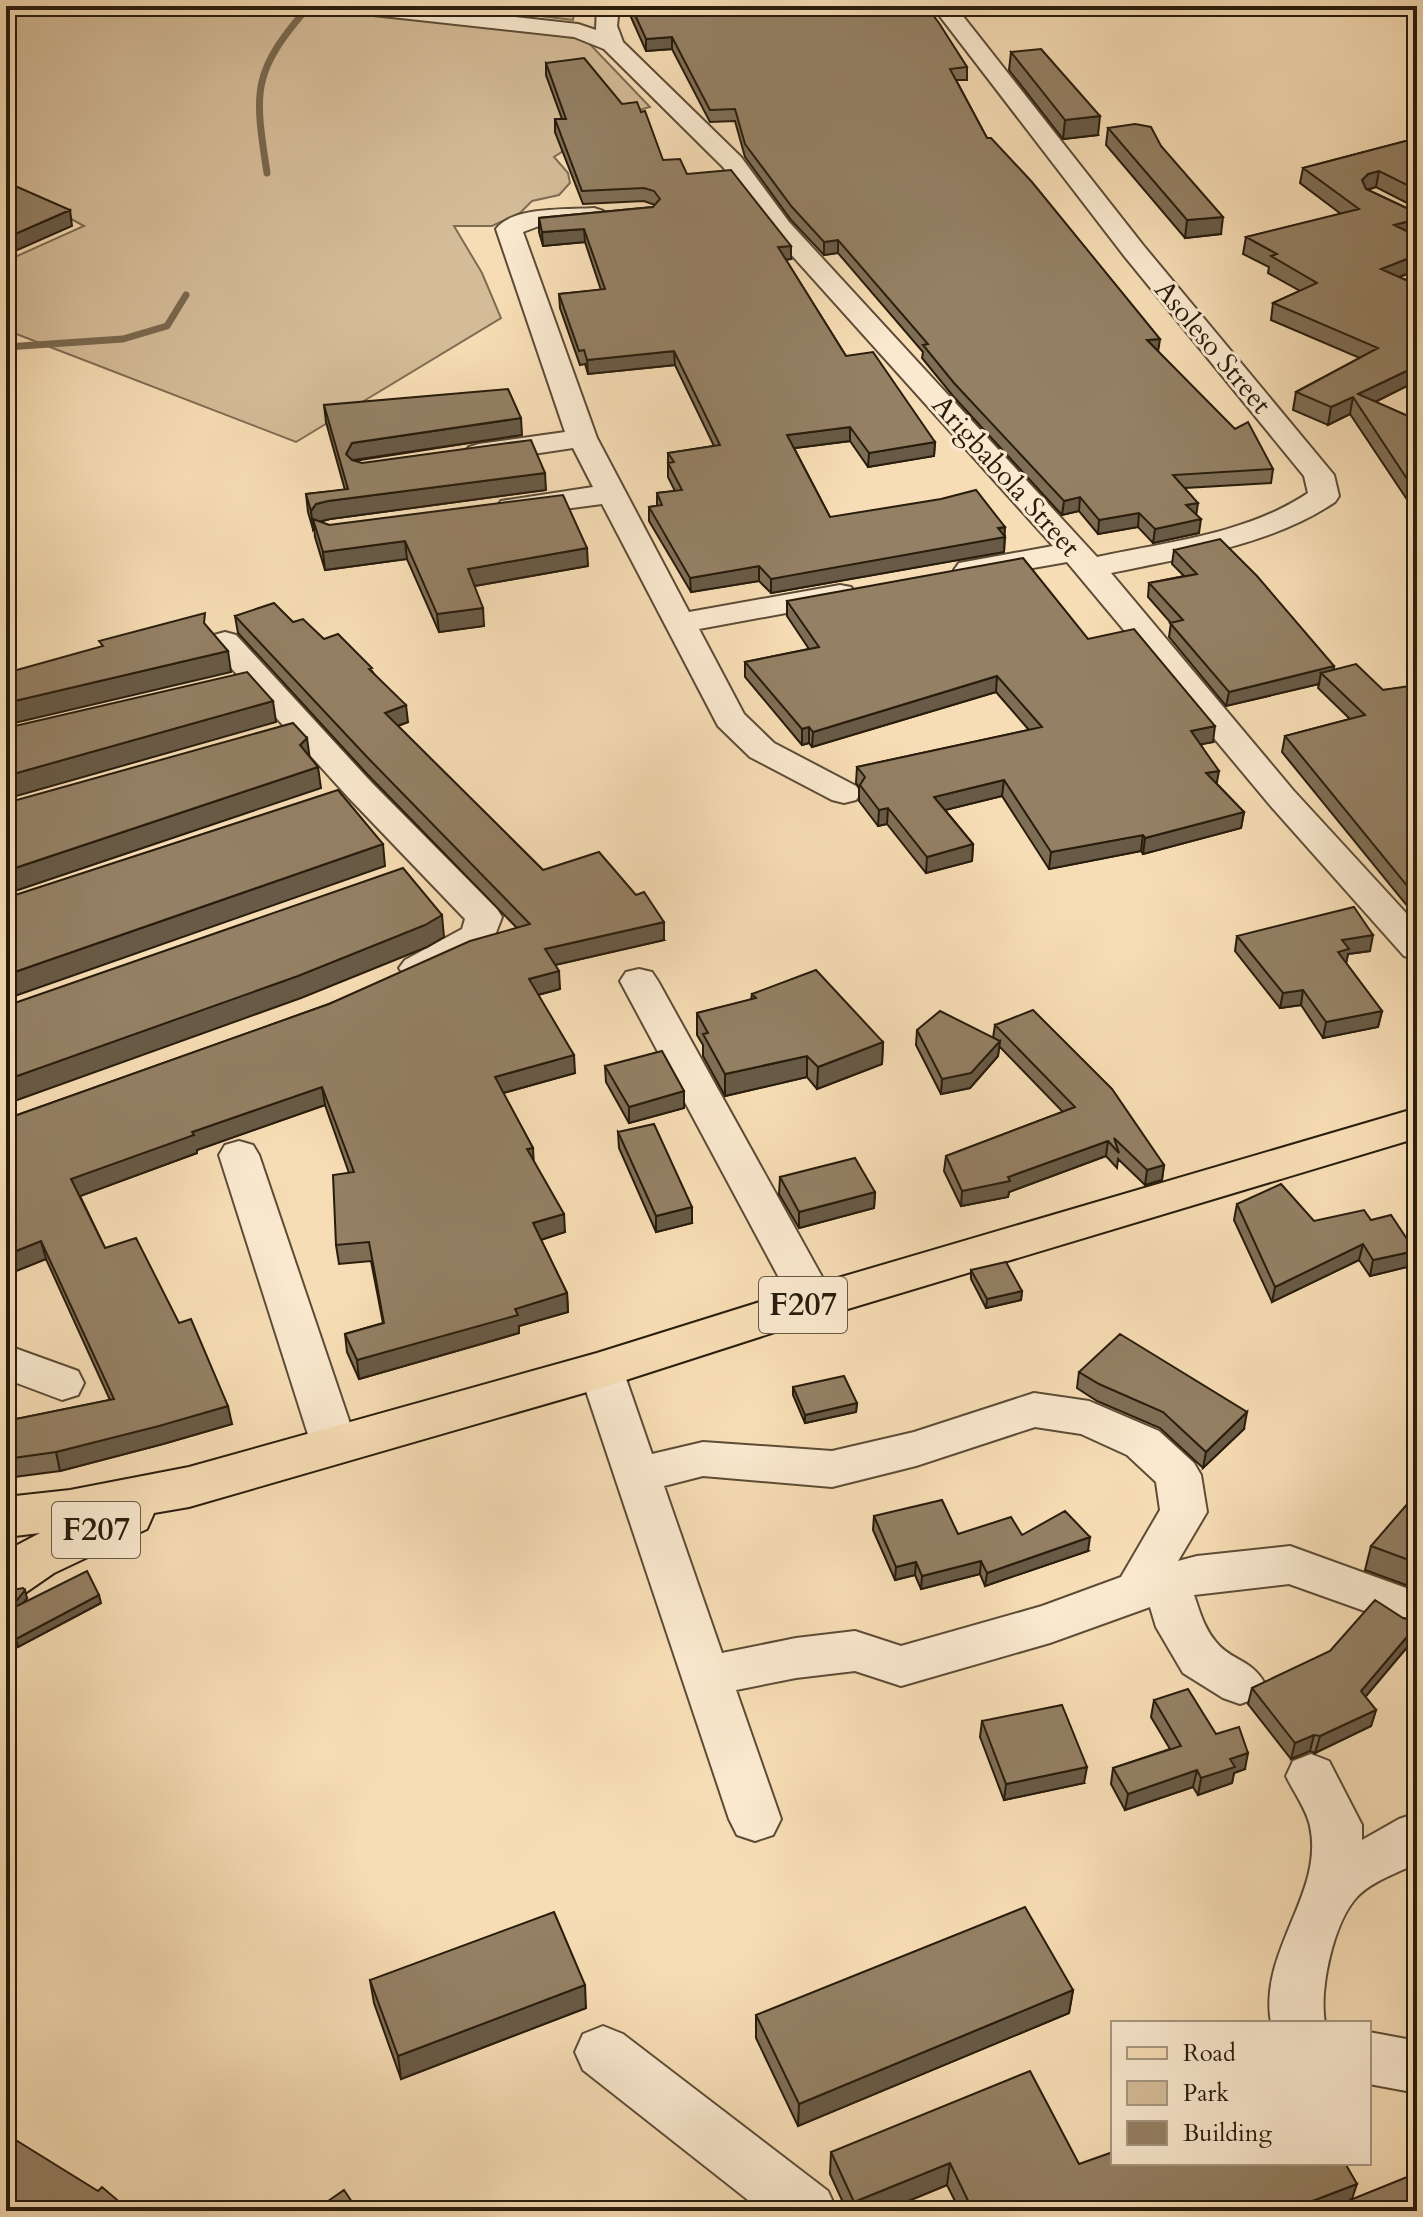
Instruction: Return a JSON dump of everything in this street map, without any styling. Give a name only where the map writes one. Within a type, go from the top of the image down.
[{"type":"main road","name":"F207","points":[[6,1517],[70,1510],[189,1487],[601,1370],[814,1302],[1415,1126]]},
{"type":"main road","name":"F207","points":[[6,1578],[36,1558],[189,1487]]},
{"type":"street","points":[[355,6],[578,31],[612,44]]},
{"type":"street","points":[[608,6],[606,26],[612,44]]},
{"type":"street","name":"Asoleso Street","points":[[943,6],[1134,251],[1319,475],[1324,496],[1308,511],[1260,528],[1082,560]]},
{"type":"street","name":"Arigbabola Street","points":[[612,44],[732,162],[780,227],[1082,560],[1281,797],[1417,948]]},
{"type":"street","points":[[614,214],[540,219],[518,223],[509,229],[582,438],[730,719],[762,750],[844,793]]},
{"type":"street","points":[[458,456],[582,438]]},
{"type":"street","points":[[486,510],[611,494]]},
{"type":"street","points":[[937,576],[1082,560]]},
{"type":"street","points":[[679,623],[877,587]]},
{"type":"street","points":[[225,642],[244,681],[345,795],[435,864],[484,917],[479,935],[441,958],[385,981]]},
{"type":"street","points":[[390,879],[435,864]]},
{"type":"street","points":[[639,981],[814,1302]]},
{"type":"street","points":[[239,1155],[334,1444]]},
{"type":"street","points":[[6,1361],[62,1383]]},
{"type":"street","points":[[601,1370],[755,1819]]},
{"type":"street","points":[[637,1475],[703,1459],[832,1469],[916,1449],[1034,1410],[1089,1418],[1143,1443],[1178,1475],[1184,1512],[1152,1562],[1152,1587],[1200,1659],[1240,1684]]},
{"type":"street","points":[[707,1676],[796,1658],[855,1651],[901,1666],[1050,1623],[1152,1587],[1197,1575],[1290,1565],[1393,1601],[1417,1618]]},
{"type":"street","points":[[1297,2021],[1299,1978],[1314,1920],[1337,1881],[1336,1825],[1311,1776]]},
{"type":"street","points":[[1337,1881],[1404,1846],[1417,1835]]},
{"type":"street","points":[[603,2052],[804,2210]]},
{"type":"street","points":[[1371,2058],[1417,2067]]},
{"type":"green space","points":[[6,6],[312,6],[585,39],[650,107],[632,112],[557,119],[568,148],[554,157],[568,173],[570,183],[559,195],[532,201],[520,213],[492,226],[454,226],[482,273],[501,318],[296,442],[6,330],[6,261],[84,226],[6,187]]},
{"type":"green space","points":[[455,6],[575,6],[573,20]]},
{"type":"building","points":[[631,6],[926,6],[967,67],[950,69],[987,138],[991,138],[1032,182],[1160,339],[1147,340],[1235,429],[1248,422],[1273,469],[1173,475],[1198,503],[1186,505],[1201,519],[1155,529],[1139,513],[1099,520],[1080,497],[1064,501],[954,383],[923,345],[928,344],[838,240],[824,242],[792,207],[745,144],[735,109],[710,110],[672,37],[646,39]]},
{"type":"building","points":[[1041,49],[1100,116],[1065,120],[1011,52]]},
{"type":"building","points":[[584,58],[622,104],[637,102],[641,112],[645,111],[663,160],[680,159],[687,174],[731,170],[791,246],[778,247],[846,356],[873,352],[935,442],[869,453],[850,427],[787,435],[830,517],[941,499],[976,490],[1005,527],[998,528],[1005,537],[771,579],[759,566],[690,578],[649,507],[662,505],[657,493],[682,490],[668,463],[674,462],[668,453],[720,445],[674,351],[587,360],[584,350],[579,351],[559,294],[605,289],[584,229],[542,232],[539,218],[653,207],[660,199],[654,191],[644,188],[582,191],[555,119],[566,119],[546,63]]},
{"type":"building","points":[[1135,124],[1151,127],[1161,146],[1223,217],[1187,220],[1108,128]]},
{"type":"building","points":[[1417,138],[1417,190],[1379,171],[1368,174],[1362,180],[1366,189],[1417,213],[1417,219],[1394,225],[1417,236],[1417,255],[1381,269],[1417,285],[1417,366],[1358,394],[1417,420],[1417,494],[1353,397],[1331,407],[1296,392],[1378,348],[1273,303],[1317,283],[1271,256],[1277,254],[1246,237],[1359,209],[1303,168]]},
{"type":"building","points":[[6,182],[70,210],[6,238]]},
{"type":"building","points":[[508,389],[521,418],[352,443],[346,454],[362,463],[531,440],[545,473],[328,501],[316,504],[311,511],[306,494],[348,489],[324,405]]},
{"type":"building","points":[[563,495],[587,548],[468,569],[483,608],[437,614],[405,541],[323,552],[313,519],[329,525]]},
{"type":"building","points":[[1220,539],[1257,576],[1334,666],[1229,692],[1170,623],[1183,620],[1149,583],[1197,574],[1174,550]]},
{"type":"building","points":[[1023,558],[1088,639],[1134,629],[1215,726],[1191,731],[1219,771],[1206,773],[1244,812],[1145,838],[1143,835],[1051,852],[1004,780],[934,797],[973,844],[927,857],[888,808],[879,810],[860,785],[865,777],[857,767],[1042,727],[997,676],[813,732],[809,727],[802,729],[745,662],[819,647],[787,601]]},
{"type":"building","points":[[274,603],[293,622],[303,619],[324,639],[338,634],[406,705],[385,713],[543,870],[599,852],[636,895],[644,892],[664,922],[545,949],[559,971],[529,979],[574,1055],[495,1077],[533,1148],[527,1149],[564,1214],[533,1223],[567,1293],[515,1309],[518,1315],[357,1360],[345,1334],[384,1323],[369,1242],[336,1245],[333,1175],[354,1172],[322,1087],[192,1132],[194,1135],[71,1179],[105,1248],[136,1238],[179,1323],[191,1319],[228,1406],[56,1452],[6,1459],[6,1421],[114,1399],[41,1241],[6,1255],[6,1119],[329,1004],[470,941],[530,924],[235,616]]},
{"type":"building","points":[[205,613],[204,623],[228,651],[6,703],[6,673],[103,646],[99,641]]},
{"type":"building","points":[[1356,664],[1383,690],[1417,685],[1417,782],[1408,784],[1417,793],[1417,898],[1285,736],[1365,715],[1321,673]]},
{"type":"building","points":[[247,672],[273,701],[6,776],[6,728]]},
{"type":"building","points":[[293,723],[307,738],[300,745],[318,767],[6,871],[6,803]]},
{"type":"building","points":[[338,790],[383,844],[6,975],[6,898]]},
{"type":"building","points":[[403,868],[442,915],[425,925],[298,976],[6,1080],[6,1006]]},
{"type":"building","points":[[1354,907],[1373,935],[1342,940],[1349,949],[1338,952],[1382,1011],[1326,1022],[1303,990],[1283,993],[1237,936]]},
{"type":"building","points":[[816,970],[883,1042],[818,1067],[807,1056],[725,1074],[703,1034],[708,1033],[697,1013],[756,998],[752,994]]},
{"type":"building","points":[[1033,1010],[1112,1089],[1164,1165],[1147,1170],[1114,1138],[1119,1153],[1108,1141],[1008,1177],[1010,1181],[962,1191],[946,1156],[1075,1107],[995,1025]]},
{"type":"building","points":[[940,1011],[1000,1041],[971,1073],[942,1079],[917,1030]]},
{"type":"building","points":[[662,1051],[684,1091],[629,1107],[605,1066]]},
{"type":"building","points":[[654,1124],[692,1207],[656,1216],[618,1132]]},
{"type":"building","points":[[855,1158],[875,1192],[799,1212],[780,1177]]},
{"type":"building","points":[[1281,1184],[1314,1221],[1364,1210],[1371,1220],[1391,1215],[1415,1251],[1373,1260],[1363,1244],[1275,1287],[1237,1204]]},
{"type":"building","points":[[1006,1262],[1022,1291],[987,1299],[971,1270]]},
{"type":"building","points":[[1120,1334],[1247,1412],[1206,1452],[1163,1412],[1079,1372]]},
{"type":"building","points":[[844,1376],[857,1403],[805,1415],[793,1387]]},
{"type":"building","points":[[942,1500],[958,1534],[1011,1517],[1022,1535],[1065,1511],[1090,1537],[987,1573],[981,1561],[922,1576],[916,1562],[896,1567],[874,1516]]},
{"type":"building","points":[[1409,1502],[1417,1506],[1417,1563],[1371,1546]]},
{"type":"building","points":[[87,1571],[99,1595],[16,1639],[6,1624],[6,1591],[25,1590],[9,1610]]},
{"type":"building","points":[[1375,1600],[1403,1618],[1417,1622],[1361,1691],[1376,1710],[1320,1736],[1314,1735],[1295,1743],[1252,1688],[1330,1651]]},
{"type":"building","points":[[1188,1689],[1216,1734],[1239,1727],[1248,1753],[1230,1759],[1235,1767],[1201,1778],[1197,1770],[1128,1794],[1113,1768],[1181,1746],[1154,1700]]},
{"type":"building","points":[[1062,1705],[1087,1767],[1006,1784],[982,1721]]},
{"type":"building","points":[[1025,1907],[1073,1990],[799,2104],[756,2015]]},
{"type":"building","points":[[554,1912],[585,1985],[398,2056],[370,1980]]},
{"type":"building","points":[[1030,2071],[1079,2164],[1111,2153],[1111,2165],[1346,2165],[1357,2184],[1286,2211],[1092,2211],[1090,2208],[1082,2211],[973,2211],[950,2163],[854,2202],[831,2152]]},
{"type":"building","points":[[6,2134],[98,2191],[102,2187],[130,2211],[6,2211]]},
{"type":"building","points":[[1417,2173],[1417,2211],[1356,2211],[1350,2200]]},
{"type":"building","points":[[344,2190],[358,2211],[314,2211]]},
{"type":"waterway","points":[[267,173],[260,121],[262,83],[277,48],[309,6]]},
{"type":"waterway","points":[[6,347],[123,339],[167,326],[186,295]]}]
